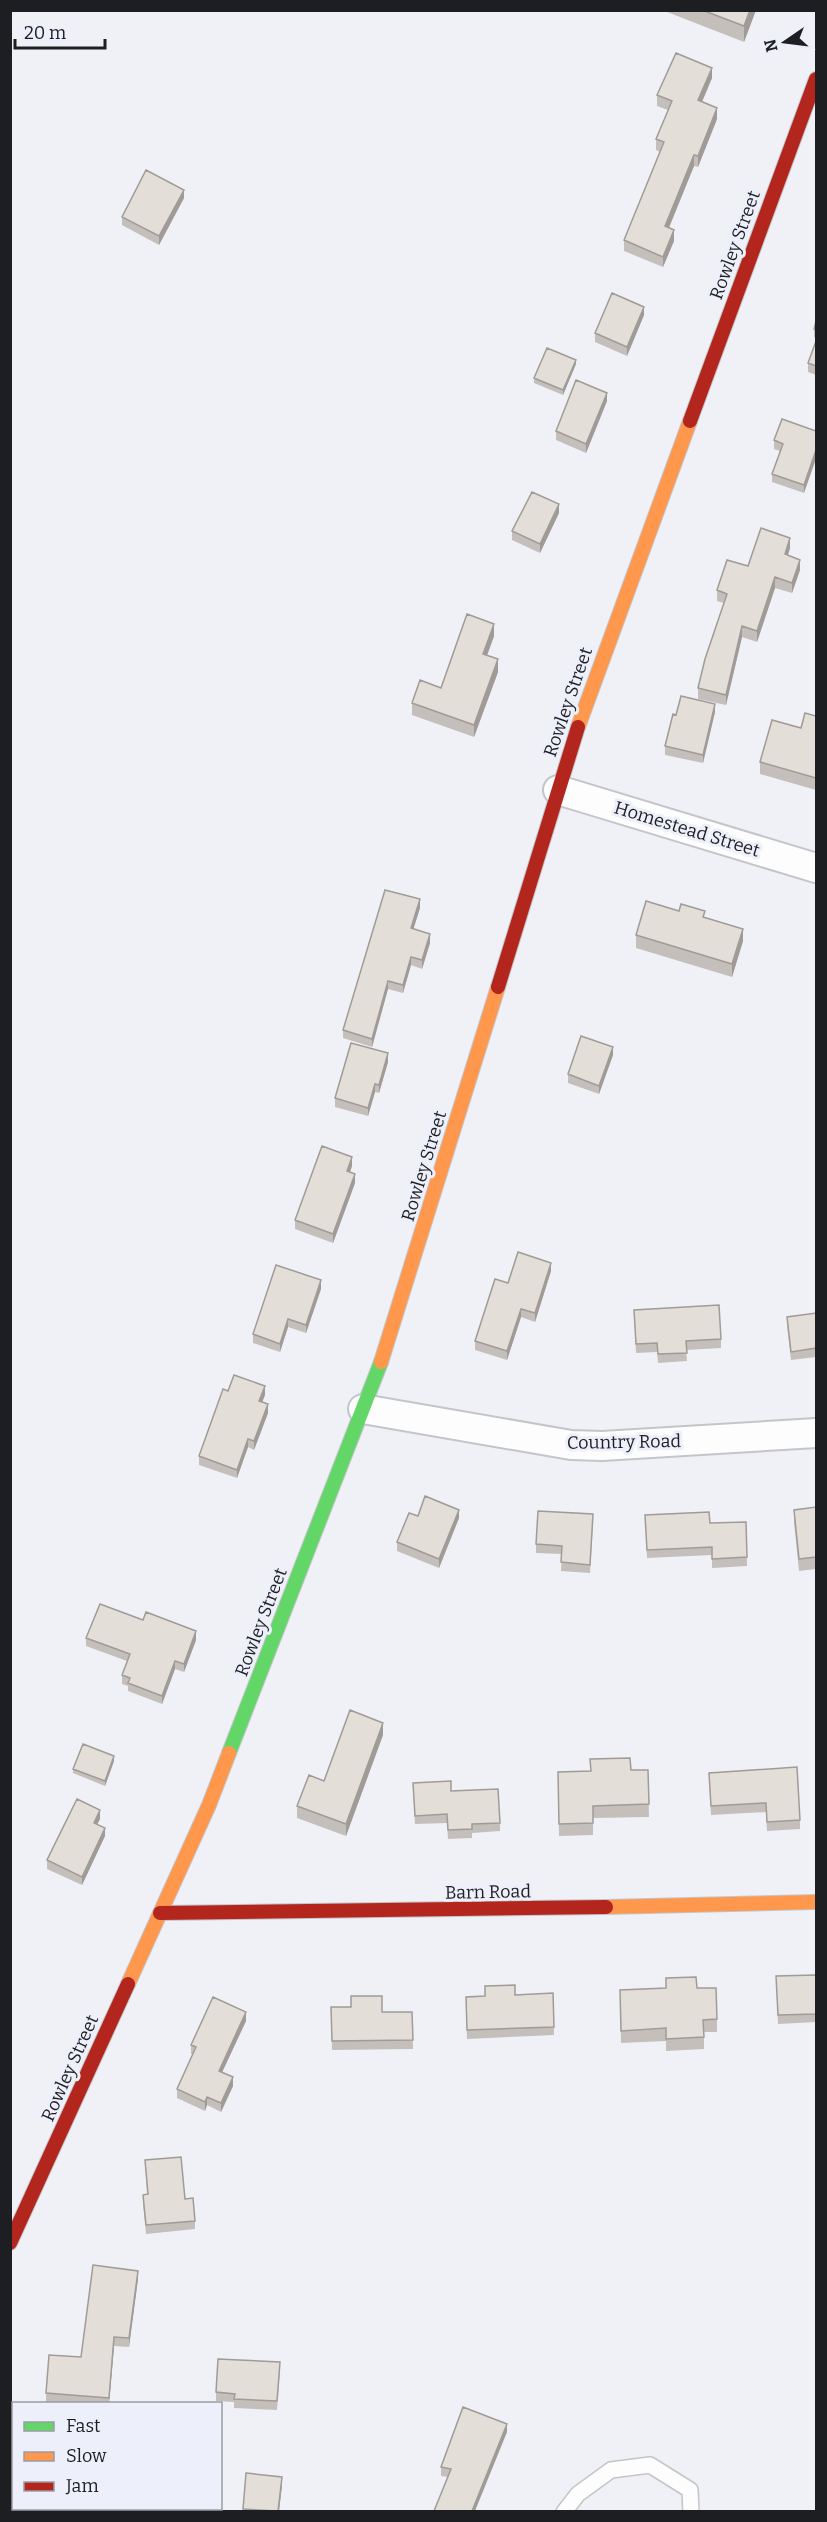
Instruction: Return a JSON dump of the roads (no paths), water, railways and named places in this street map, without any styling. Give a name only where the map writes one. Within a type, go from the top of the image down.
[{"type":"street","name":"Rowley Street","points":[[10,2243],[209,1805],[390,1340],[583,709],[816,79]]},
{"type":"street","name":"Homestead Street","points":[[558,790],[816,868]]},
{"type":"street","name":"Country Road","points":[[363,1409],[571,1445],[602,1446],[816,1433]]},
{"type":"street","name":"Barn Road","points":[[160,1913],[420,1911],[816,1902]]},
{"type":"lane","points":[[564,2511],[578,2494],[611,2470],[650,2465],[690,2490],[691,2511]]}]
